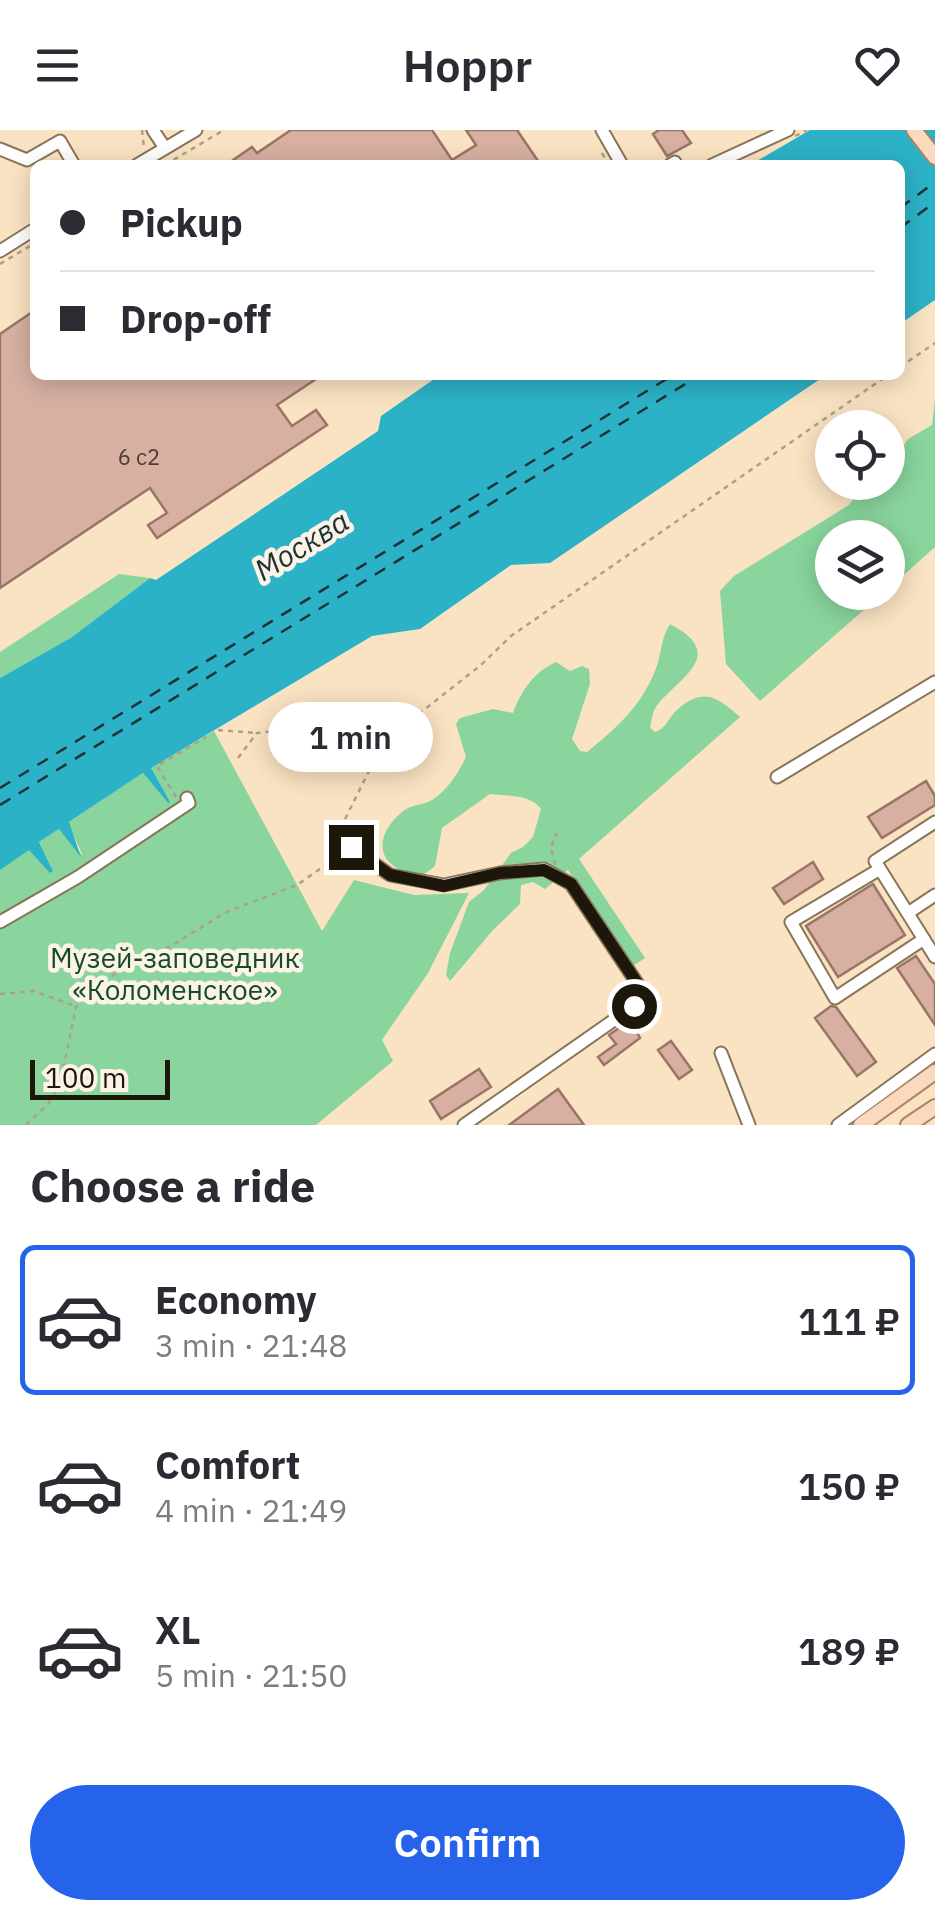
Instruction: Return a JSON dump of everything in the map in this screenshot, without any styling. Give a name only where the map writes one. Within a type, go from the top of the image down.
[{"type":"main road","points":[[914,130],[935,157]]},
{"type":"main road","points":[[861,1125],[935,1072]]},
{"type":"main road","points":[[908,1125],[935,1107]]},
{"type":"street","points":[[153,130],[164,148]]},
{"type":"street","points":[[140,160],[196,130]]},
{"type":"street","points":[[602,130],[619,160]]},
{"type":"street","points":[[723,160],[788,130]]},
{"type":"street","points":[[0,149],[27,160],[58,135],[71,160]]},
{"type":"street","points":[[0,251],[30,232]]},
{"type":"street","points":[[777,777],[935,682]]},
{"type":"street","points":[[0,922],[189,804],[183,801]]},
{"type":"street","points":[[935,822],[876,861],[935,958]]},
{"type":"street","points":[[351,847],[390,875],[444,886],[530,870],[558,876],[571,884],[639,986],[634,1006],[464,1125]]},
{"type":"street","points":[[880,869],[791,922],[834,998],[924,939]]},
{"type":"street","points":[[908,913],[935,895]]},
{"type":"street","points":[[721,1053],[749,1125]]},
{"type":"street","points":[[838,1125],[935,1054]]},
{"type":"path","points":[[139,160],[144,150],[142,130]]},
{"type":"path","points":[[173,160],[224,130]]},
{"type":"path","points":[[0,264],[30,246]]},
{"type":"path","points":[[905,364],[935,343]]},
{"type":"path","points":[[26,1125],[49,1103],[60,1084],[76,1007],[106,979],[224,913],[297,885],[351,847],[344,821],[378,752],[406,724],[482,665],[511,636],[881,380]]},
{"type":"path","points":[[218,730],[276,731],[315,718],[345,761],[373,766]]},
{"type":"path","points":[[238,758],[257,732]]},
{"type":"path","points":[[183,801],[157,766],[206,736]]},
{"type":"path","points":[[556,833],[551,847],[558,876]]},
{"type":"path","points":[[0,994],[34,991],[76,1007]]},
{"type":"green space","points":[[935,399],[935,547],[905,574],[905,520],[825,520],[853,500],[905,500],[905,444],[932,425]]},
{"type":"green space","points":[[815,526],[815,610],[864,610],[760,701],[726,664],[720,591],[734,576]]},
{"type":"green space","points":[[119,574],[150,578],[72,637],[0,678],[0,652]]},
{"type":"green space","points":[[670,624],[687,635],[696,645],[698,655],[687,674],[656,707],[650,728],[659,730],[677,710],[703,697],[718,700],[740,717],[579,859],[645,958],[631,967],[568,870],[545,889],[533,882],[521,885],[520,904],[450,981],[446,975],[450,953],[469,902],[484,890],[511,853],[533,837],[541,809],[525,798],[490,794],[442,828],[435,866],[423,875],[408,873],[388,861],[384,853],[385,833],[405,809],[438,796],[456,775],[466,757],[456,724],[460,718],[493,709],[513,713],[529,683],[556,662],[570,671],[582,666],[589,669],[590,684],[572,739],[580,751],[587,752],[618,725],[643,695]]},
{"type":"green space","name":"Музей-заповедник «Коломенское»","points":[[214,731],[322,931],[354,880],[414,895],[469,893],[428,973],[382,1040],[393,1061],[316,1125],[0,1125],[0,870],[29,849],[53,871],[39,842],[59,829],[83,856],[68,823],[143,773],[168,803],[150,768]]},
{"type":"water","points":[[810,130],[935,130],[935,300],[905,321],[905,160],[759,160]]},
{"type":"water","name":"Москва","points":[[433,380],[819,380],[550,563],[511,565],[420,629],[372,636],[151,768],[170,802],[143,773],[69,822],[81,857],[59,829],[39,842],[53,871],[50,873],[29,850],[0,870],[0,678],[72,637],[150,578],[156,580],[378,431],[381,416]]},
{"type":"building","points":[[291,130],[432,130],[452,160],[233,160],[252,147],[257,153]]},
{"type":"building","points":[[466,130],[517,130],[537,160],[452,160],[476,145]]},
{"type":"building","points":[[659,130],[682,130],[691,143],[667,156],[653,134]]},
{"type":"building","points":[[30,313],[30,380],[314,380],[277,405],[292,426],[316,410],[327,425],[157,538],[148,525],[167,513],[150,488],[0,588],[0,334]]},
{"type":"building","points":[[926,781],[935,796],[935,805],[882,838],[868,817]]},
{"type":"building","points":[[813,862],[823,879],[784,904],[773,888]]},
{"type":"building","points":[[873,884],[905,935],[838,977],[806,926]]},
{"type":"building","points":[[916,956],[935,984],[935,1025],[897,968]]},
{"type":"building","points":[[831,1006],[836,1007],[876,1062],[857,1076],[815,1018]]},
{"type":"building","points":[[630,1020],[640,1038],[604,1065],[598,1057],[616,1044],[609,1035]]},
{"type":"building","points":[[671,1041],[692,1070],[679,1079],[658,1050]]},
{"type":"building","points":[[479,1069],[491,1087],[441,1119],[430,1101]]},
{"type":"building","points":[[558,1089],[584,1125],[509,1125]]},
{"type":"ferry route","points":[[905,204],[935,182]]},
{"type":"ferry route","points":[[905,224],[935,202]]},
{"type":"ferry route","points":[[0,788],[665,380]]},
{"type":"ferry route","points":[[0,805],[692,380]]},
{"type":"route","points":[[351,847],[390,875],[444,886],[500,873],[544,870],[571,884],[639,986],[634,1006]]}]
